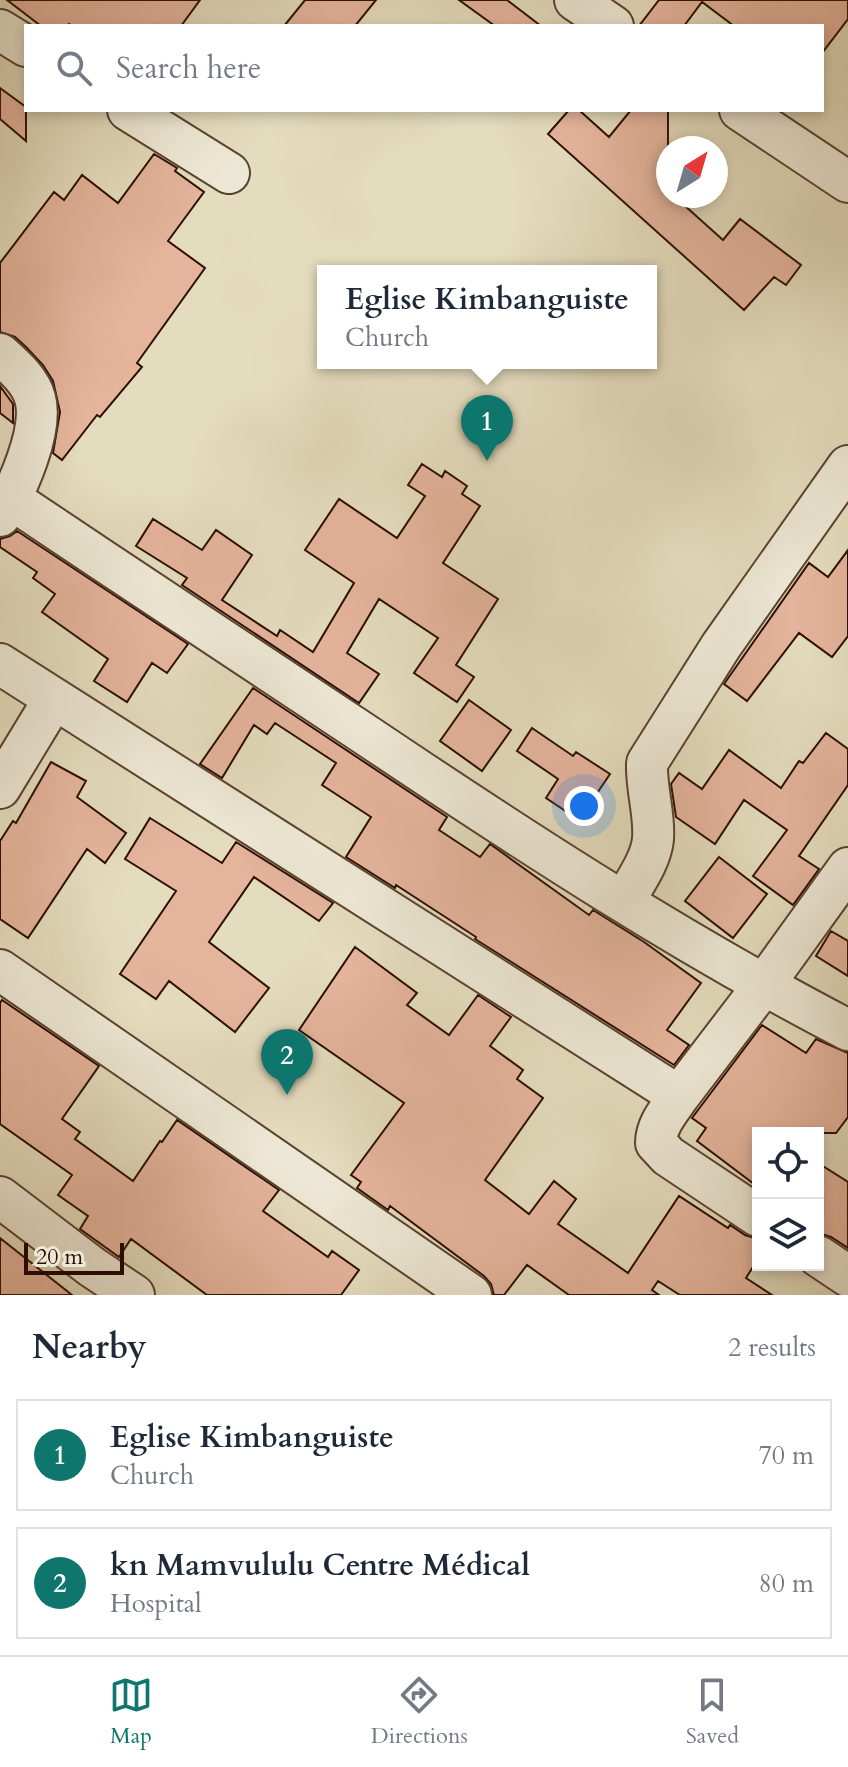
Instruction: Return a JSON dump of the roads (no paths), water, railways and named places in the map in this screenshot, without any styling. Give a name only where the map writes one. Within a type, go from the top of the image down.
[{"type":"street","points":[[575,0],[610,24]]},
{"type":"street","points":[[0,30],[24,45]]},
{"type":"street","points":[[131,112],[229,173]]},
{"type":"street","points":[[743,112],[848,182]]},
{"type":"street","points":[[0,354],[24,378],[36,399],[34,429],[25,469],[6,508],[624,902],[763,986],[848,1030]]},
{"type":"street","points":[[624,902],[646,862],[653,840],[646,783],[647,763],[721,646],[848,466]]},
{"type":"street","points":[[0,664],[679,1096]]},
{"type":"street","points":[[0,788],[54,699]]},
{"type":"street","points":[[752,1212],[668,1156],[656,1143],[656,1133],[679,1096],[848,868]]},
{"type":"street","points":[[0,970],[471,1295]]},
{"type":"street","points":[[0,1197],[134,1295]]},
{"type":"street","points":[[824,1260],[848,1276]]},
{"type":"place","name":"Eglise Kimbanguiste","points":[[487,461]]},
{"type":"place","name":"kn Mamvululu Centre Médical","points":[[287,1095]]}]
